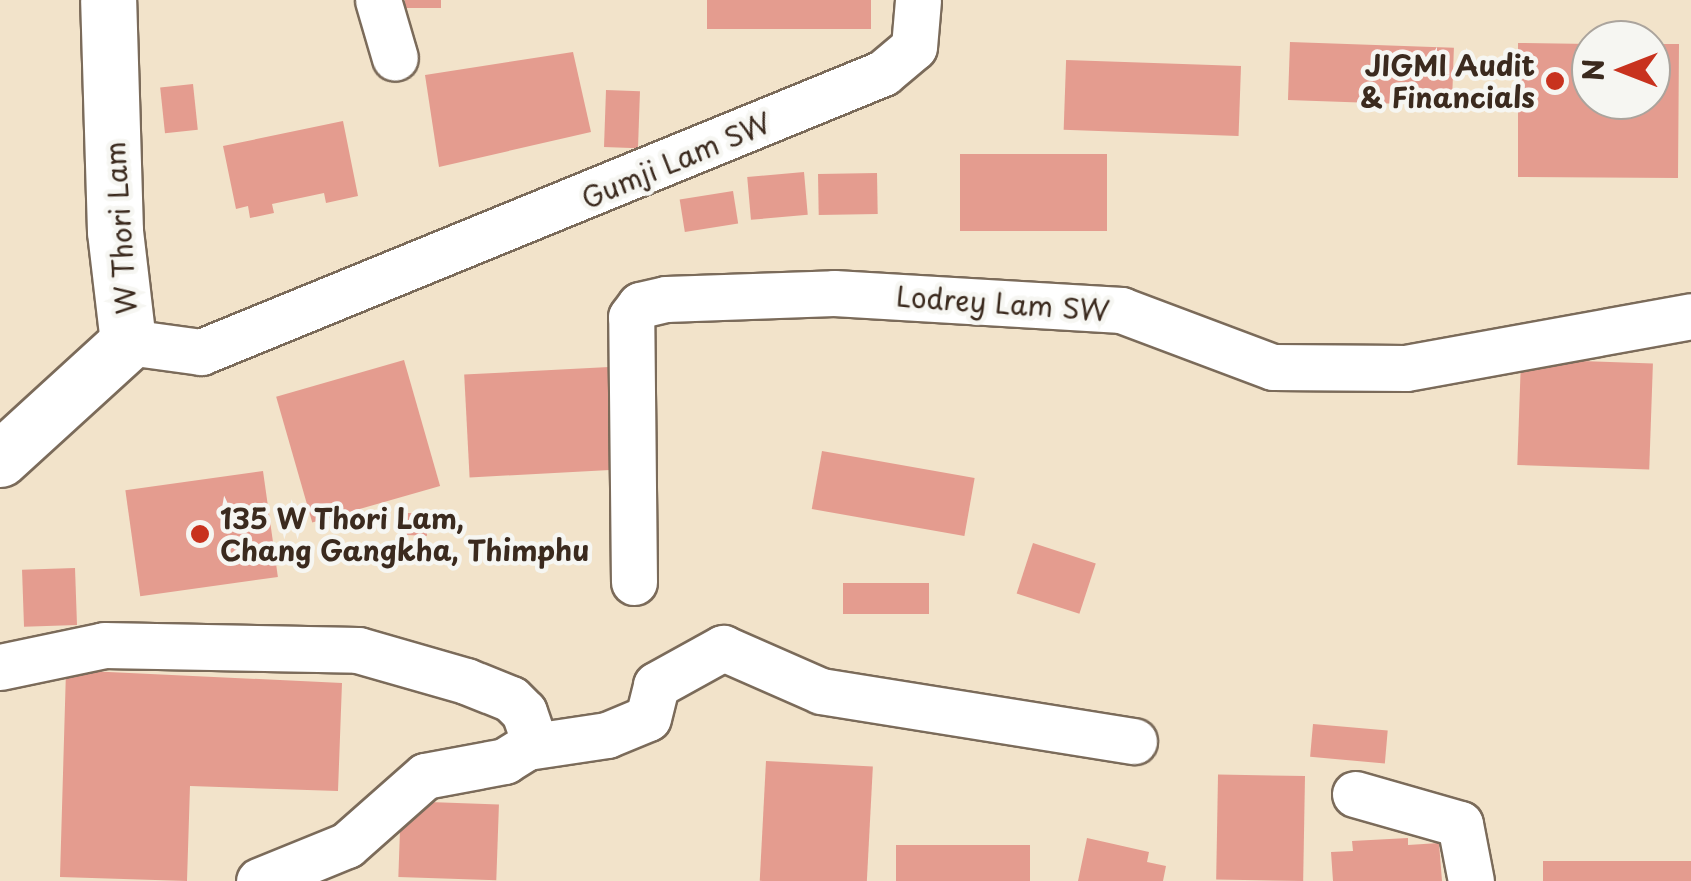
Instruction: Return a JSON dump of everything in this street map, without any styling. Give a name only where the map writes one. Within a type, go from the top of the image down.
[{"type":"main road","name":"W Thori Lam","points":[[0,459],[128,342],[116,231],[108,0]]},
{"type":"street","points":[[378,0],[395,58]]},
{"type":"street","name":"Gumji Lam SW","points":[[128,342],[202,352],[388,280],[883,73],[914,47],[918,0]]},
{"type":"street","name":"Lodrey Lam SW","points":[[634,582],[631,318],[640,305],[834,292],[1121,310],[1273,367],[1406,368],[1691,316]]},
{"type":"street","points":[[0,666],[104,645],[358,650],[511,699],[531,725],[527,747]]},
{"type":"street","points":[[259,881],[347,845],[425,776],[505,762],[527,747],[606,734],[648,718],[656,686],[724,648],[822,691],[1134,741]]},
{"type":"street","points":[[1355,794],[1460,824],[1470,881]]},
{"type":"building","points":[[405,0],[441,0],[441,8],[405,8]]},
{"type":"building","points":[[707,0],[871,0],[871,29],[707,29]]},
{"type":"building","points":[[1290,42],[1454,48],[1452,106],[1288,100]]},
{"type":"building","points":[[1518,43],[1571,44],[1571,120],[1671,120],[1671,44],[1679,44],[1678,178],[1518,177]]},
{"type":"building","points":[[573,52],[591,132],[439,167],[425,75]]},
{"type":"building","points":[[1066,60],[1241,66],[1239,136],[1064,130]]},
{"type":"building","points":[[193,84],[198,130],[165,133],[160,87]]},
{"type":"building","points":[[606,90],[640,91],[638,148],[604,147]]},
{"type":"building","points":[[343,121],[358,196],[326,203],[324,193],[272,204],[274,213],[250,218],[248,206],[236,209],[223,146]]},
{"type":"building","points":[[960,154],[1107,154],[1107,231],[960,231]]},
{"type":"building","points":[[804,172],[808,215],[751,220],[747,177]]},
{"type":"building","points":[[877,173],[878,214],[819,215],[818,174]]},
{"type":"building","points":[[733,191],[738,224],[685,232],[680,199]]},
{"type":"building","points":[[1521,359],[1653,364],[1649,470],[1517,465]]},
{"type":"building","points":[[404,360],[440,486],[312,523],[276,397]]},
{"type":"building","points":[[609,367],[614,470],[470,477],[464,375]]},
{"type":"building","points":[[822,451],[975,478],[964,536],[812,509]]},
{"type":"building","name":"135 W Thori Lam, Chang Gangkha, Thimphu","points":[[263,471],[278,577],[140,596],[125,490]]},
{"type":"building","points":[[408,513],[428,514],[427,536],[407,535]]},
{"type":"building","points":[[1033,543],[1096,563],[1079,614],[1017,593]]},
{"type":"building","points":[[75,568],[77,625],[24,627],[22,570]]},
{"type":"building","points":[[843,583],[929,583],[929,614],[843,614]]},
{"type":"building","points":[[66,670],[342,683],[338,791],[190,786],[187,881],[60,877]]},
{"type":"building","points":[[1313,724],[1388,731],[1385,763],[1310,757]]},
{"type":"building","points":[[766,761],[873,767],[867,881],[760,881]]},
{"type":"building","points":[[1218,774],[1305,776],[1303,881],[1216,879]]},
{"type":"building","points":[[401,801],[499,804],[496,880],[398,877]]},
{"type":"building","points":[[1087,838],[1149,852],[1147,862],[1166,866],[1163,881],[1078,881]]},
{"type":"building","points":[[1408,838],[1408,845],[1439,843],[1442,881],[1333,881],[1331,852],[1353,851],[1352,841]]},
{"type":"building","points":[[896,845],[1030,845],[1030,881],[896,881]]},
{"type":"building","points":[[1543,861],[1691,861],[1691,881],[1543,881]]},
{"type":"place","name":"JIGMI Audit & Financials","points":[[1555,81]]},
{"type":"place","name":"135 W Thori Lam, Chang Gangkha, Thimphu","points":[[200,534]]}]
